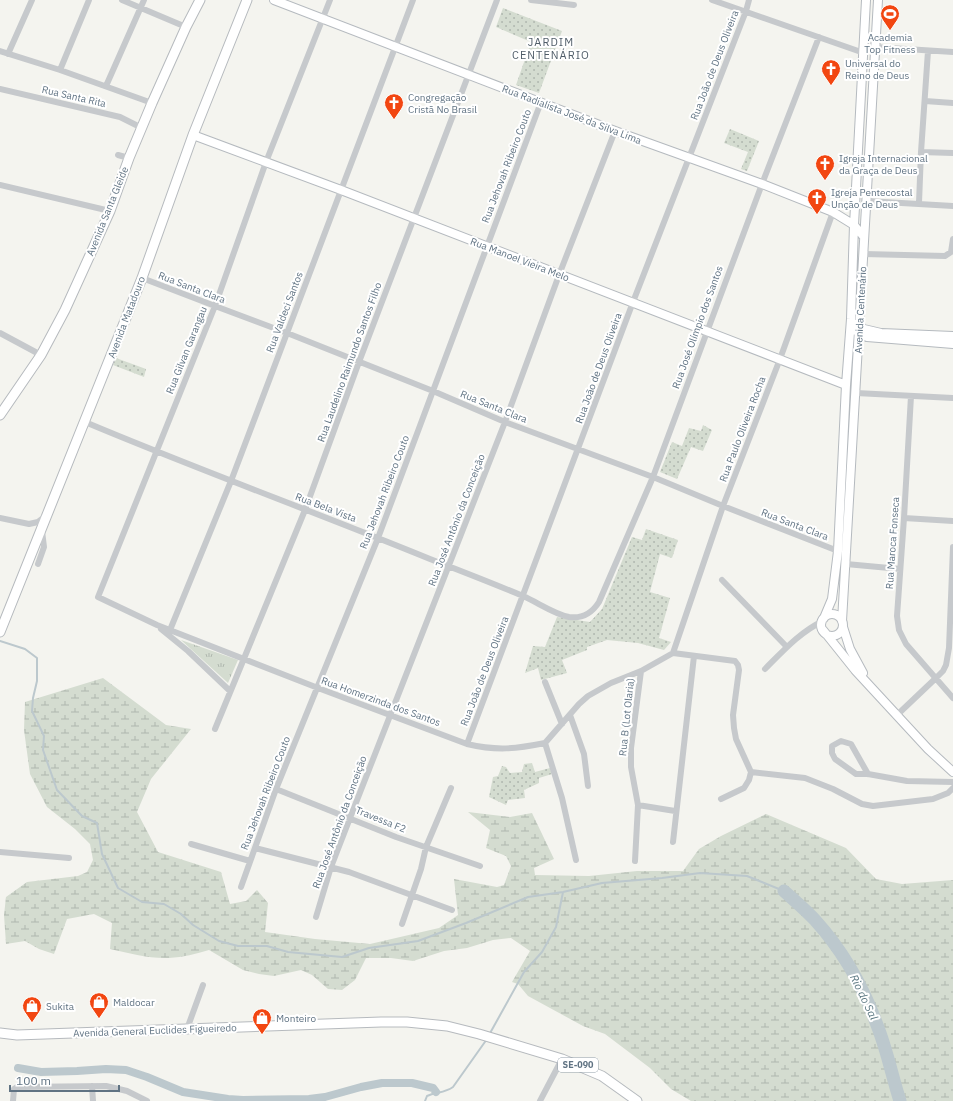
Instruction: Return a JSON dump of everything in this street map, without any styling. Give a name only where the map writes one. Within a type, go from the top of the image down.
[{"type":"main road","name":"Avenida Santa Gleide","points":[[0,415],[42,355],[65,310],[110,211],[129,158],[152,103],[186,27],[200,0]]},
{"type":"main road","name":"Avenida Matadouro","points":[[0,631],[42,530],[46,516],[142,278],[193,135],[246,0]]},
{"type":"main road","name":"Avenida General Euclides Figueiredo","points":[[0,1038],[17,1035],[407,1022],[447,1026],[562,1059],[602,1076],[637,1101]]},
{"type":"main road","name":"Avenida General Euclides Figueiredo","points":[[0,1033],[17,1035]]},
{"type":"street","points":[[8,54],[32,0]]},
{"type":"street","points":[[60,70],[89,0]]},
{"type":"street","points":[[122,0],[186,27]]},
{"type":"street","points":[[106,86],[144,0]]},
{"type":"street","name":"Rua Radialista José da Silva Lima","points":[[274,0],[615,131],[762,184],[833,212],[854,225],[864,237]]},
{"type":"street","name":"Rua Gilvan Garangau","points":[[98,597],[155,452],[215,306],[266,162],[330,0]]},
{"type":"street","name":"Rua Valdeci Santos","points":[[170,630],[230,481],[413,0]]},
{"type":"street","name":"Rua Laudelino Raimundo Santos Filho","points":[[215,729],[305,510],[359,362],[496,0]]},
{"type":"street","points":[[532,0],[574,5]]},
{"type":"street","points":[[712,0],[864,53]]},
{"type":"street","name":"Rua João de Deus Oliveira","points":[[467,744],[633,302],[749,0]]},
{"type":"street","points":[[866,1],[878,1]]},
{"type":"street","name":"Avenida Centenário","points":[[843,624],[856,393],[854,225],[866,1]]},
{"type":"street","name":"Avenida Centenário","points":[[823,630],[822,624],[832,599],[838,551],[846,385],[864,254],[878,1]]},
{"type":"street","name":"Rua José Olímpio dos Santos","points":[[582,617],[592,610],[599,602],[653,476],[706,332],[819,37]]},
{"type":"street","points":[[875,47],[953,52]]},
{"type":"street","points":[[0,51],[60,70],[152,103]]},
{"type":"street","points":[[919,203],[928,51]]},
{"type":"street","name":"Rua Santa Rita","points":[[0,89],[120,117],[142,128]]},
{"type":"street","points":[[925,101],[953,103]]},
{"type":"street","name":"Rua Jehovah Ribeiro Couto","points":[[241,887],[276,788],[378,538],[541,102]]},
{"type":"street","name":"Rua José Antônio da Conceição","points":[[316,917],[331,867],[505,422],[559,275],[615,131]]},
{"type":"street","name":"Rua Manoel Vieira Melo","points":[[193,135],[341,190],[846,385]]},
{"type":"street","points":[[921,152],[953,153]]},
{"type":"street","points":[[118,155],[129,158]]},
{"type":"street","points":[[0,185],[110,211]]},
{"type":"street","points":[[867,201],[953,206]]},
{"type":"street","name":"Rua Paulo Oliveira Rocha","points":[[673,653],[723,506],[780,359],[833,212]]},
{"type":"street","points":[[864,254],[945,256],[951,252],[953,239]]},
{"type":"street","name":"Rua Santa Clara","points":[[142,278],[287,333],[433,391],[505,422],[653,476],[723,506],[838,551]]},
{"type":"street","points":[[855,326],[881,333],[953,336]]},
{"type":"street","points":[[855,326],[867,337],[953,344]]},
{"type":"street","points":[[0,333],[42,355]]},
{"type":"street","points":[[856,393],[953,398]]},
{"type":"street","name":"Rua Maroca Fonseca","points":[[910,396],[904,518],[897,616],[901,636],[910,650],[953,698]]},
{"type":"street","name":"Rua Bela Vista","points":[[85,422],[155,452],[449,566],[523,596],[563,615],[582,617]]},
{"type":"street","points":[[0,518],[29,524],[38,522],[46,516]]},
{"type":"street","points":[[904,518],[953,521]]},
{"type":"street","points":[[38,564],[44,547],[42,530]]},
{"type":"street","points":[[897,715],[943,671],[948,657],[953,547]]},
{"type":"street","points":[[846,564],[900,569]]},
{"type":"street","points":[[722,580],[787,647]]},
{"type":"street","name":"Rua Homerzinda dos Santos","points":[[98,597],[157,625],[467,744],[496,749],[545,743]]},
{"type":"street","points":[[765,668],[806,630],[824,619],[827,615],[834,614],[838,615],[843,624],[846,641],[875,690]]},
{"type":"street","points":[[823,630],[832,636],[839,633],[843,624]]},
{"type":"street","name":"Rua Homerzinda dos Santos","points":[[157,625],[230,691]]},
{"type":"street","points":[[823,630],[855,670],[928,749],[953,772]]},
{"type":"street","points":[[576,860],[562,798],[545,743],[579,704],[588,696],[611,683],[641,671],[673,653],[735,661],[738,665],[739,670],[733,715],[734,728],[736,739],[751,772],[749,780],[744,788],[721,799]]},
{"type":"street","points":[[673,842],[675,811],[694,656]]},
{"type":"street","name":"Rua B (Lot Olaria)","points":[[635,862],[638,805],[631,766],[631,748],[641,671]]},
{"type":"street","points":[[545,682],[562,724]]},
{"type":"street","points":[[570,715],[584,754],[588,786]]},
{"type":"street","points":[[868,774],[851,744],[841,741],[832,746],[832,756],[856,774],[868,774],[907,781],[953,782]]},
{"type":"street","points":[[751,772],[805,778],[833,789],[862,804],[873,806],[932,799],[948,793],[953,788]]},
{"type":"street","name":"Travessa F2","points":[[276,788],[373,828],[480,866]]},
{"type":"street","points":[[402,924],[421,869],[426,847],[451,788]]},
{"type":"street","points":[[638,805],[675,811]]},
{"type":"street","points":[[191,844],[250,861]]},
{"type":"street","points":[[255,848],[349,872],[452,910]]},
{"type":"street","points":[[0,852],[69,858]]},
{"type":"street","points":[[187,1029],[203,985]]},
{"type":"street","points":[[540,1101],[562,1059]]},
{"type":"street","points":[[92,1086],[93,1101]]},
{"type":"street","points":[[13,1101],[14,1089],[17,1087],[106,1086],[127,1091],[146,1101]]},
{"type":"green space","points":[[503,8],[562,31],[539,93],[516,85],[531,42],[496,27]]},
{"type":"green space","points":[[730,129],[759,141],[747,171],[741,169],[748,152],[724,143]]},
{"type":"green space","points":[[116,358],[146,369],[144,377],[113,365]]},
{"type":"green space","points":[[703,425],[712,430],[703,451],[691,447],[677,479],[660,472],[672,442],[682,446],[689,428],[701,431]]},
{"type":"green space","points":[[646,529],[678,540],[672,558],[660,554],[650,592],[670,598],[659,638],[671,642],[664,650],[638,643],[607,640],[587,647],[587,650],[562,660],[567,673],[541,680],[538,668],[525,673],[533,646],[545,647],[557,617],[590,622],[602,609],[632,537],[642,540]]},
{"type":"green space","points":[[181,640],[238,660],[228,683]]},
{"type":"green space","points":[[103,678],[166,725],[191,729],[151,779],[137,812],[158,852],[221,872],[230,904],[246,901],[257,890],[268,903],[265,932],[315,939],[370,944],[439,928],[458,915],[454,879],[497,887],[504,885],[511,866],[506,856],[486,848],[490,830],[468,812],[510,817],[532,813],[554,859],[534,868],[535,875],[589,876],[637,871],[683,871],[699,849],[721,836],[766,814],[846,848],[876,879],[902,884],[953,880],[953,1101],[691,1101],[671,1089],[650,1068],[605,1034],[583,1026],[528,996],[518,984],[512,982],[530,951],[511,938],[493,940],[467,948],[444,951],[413,961],[391,958],[366,958],[355,980],[342,990],[328,989],[312,975],[301,970],[274,976],[243,970],[209,950],[184,956],[154,958],[110,949],[112,923],[94,914],[67,919],[54,954],[39,949],[25,941],[6,944],[4,915],[6,897],[27,882],[78,876],[87,872],[93,860],[90,844],[75,829],[47,807],[30,774],[24,730],[25,702]]},
{"type":"green space","points":[[532,763],[535,772],[550,768],[552,774],[539,778],[539,783],[524,790],[525,798],[508,800],[506,805],[489,797],[493,777],[498,776],[502,766],[506,767],[510,773],[522,772],[524,764]]},
{"type":"waterway","points":[[0,641],[25,649],[37,658],[37,681],[32,711],[44,736],[43,750],[57,790],[82,816],[97,823],[102,854],[118,888],[142,902],[164,904],[181,914],[193,925],[219,941],[238,946],[267,946],[288,952],[342,957],[369,948],[418,941],[528,897],[563,892],[602,883],[700,873],[747,876],[784,891]]},
{"type":"waterway","name":"Rio do Sal","points":[[784,891],[815,920],[835,944],[859,983],[881,1034],[900,1101]]},
{"type":"waterway","points":[[489,1035],[524,972],[542,952],[556,927],[563,892]]},
{"type":"waterway","points":[[425,1101],[427,1096],[453,1087],[487,1039]]},
{"type":"waterway","points":[[18,1068],[41,1072],[106,1069],[126,1070],[183,1092],[243,1100],[309,1099],[325,1097],[382,1083],[412,1083],[433,1088],[436,1092]]},
{"type":"place","name":"Academia Top Fitness","points":[[890,31]]},
{"type":"place","name":"Universal do Reino de Deus","points":[[831,86]]},
{"type":"place","name":"Congregação Cristã No Brasil","points":[[394,120]]},
{"type":"place","name":"Igreja Internacional da Graça de Deus","points":[[825,181]]},
{"type":"place","name":"Igreja Pentecostal Unção de Deus","points":[[817,215]]},
{"type":"place","name":"Maldocar","points":[[99,1019]]},
{"type":"place","name":"Sukita","points":[[32,1023]]},
{"type":"place","name":"Monteiro","points":[[262,1035]]},
{"type":"district","name":"JARDIM CENTENÁRIO","points":[[551,48]]}]
